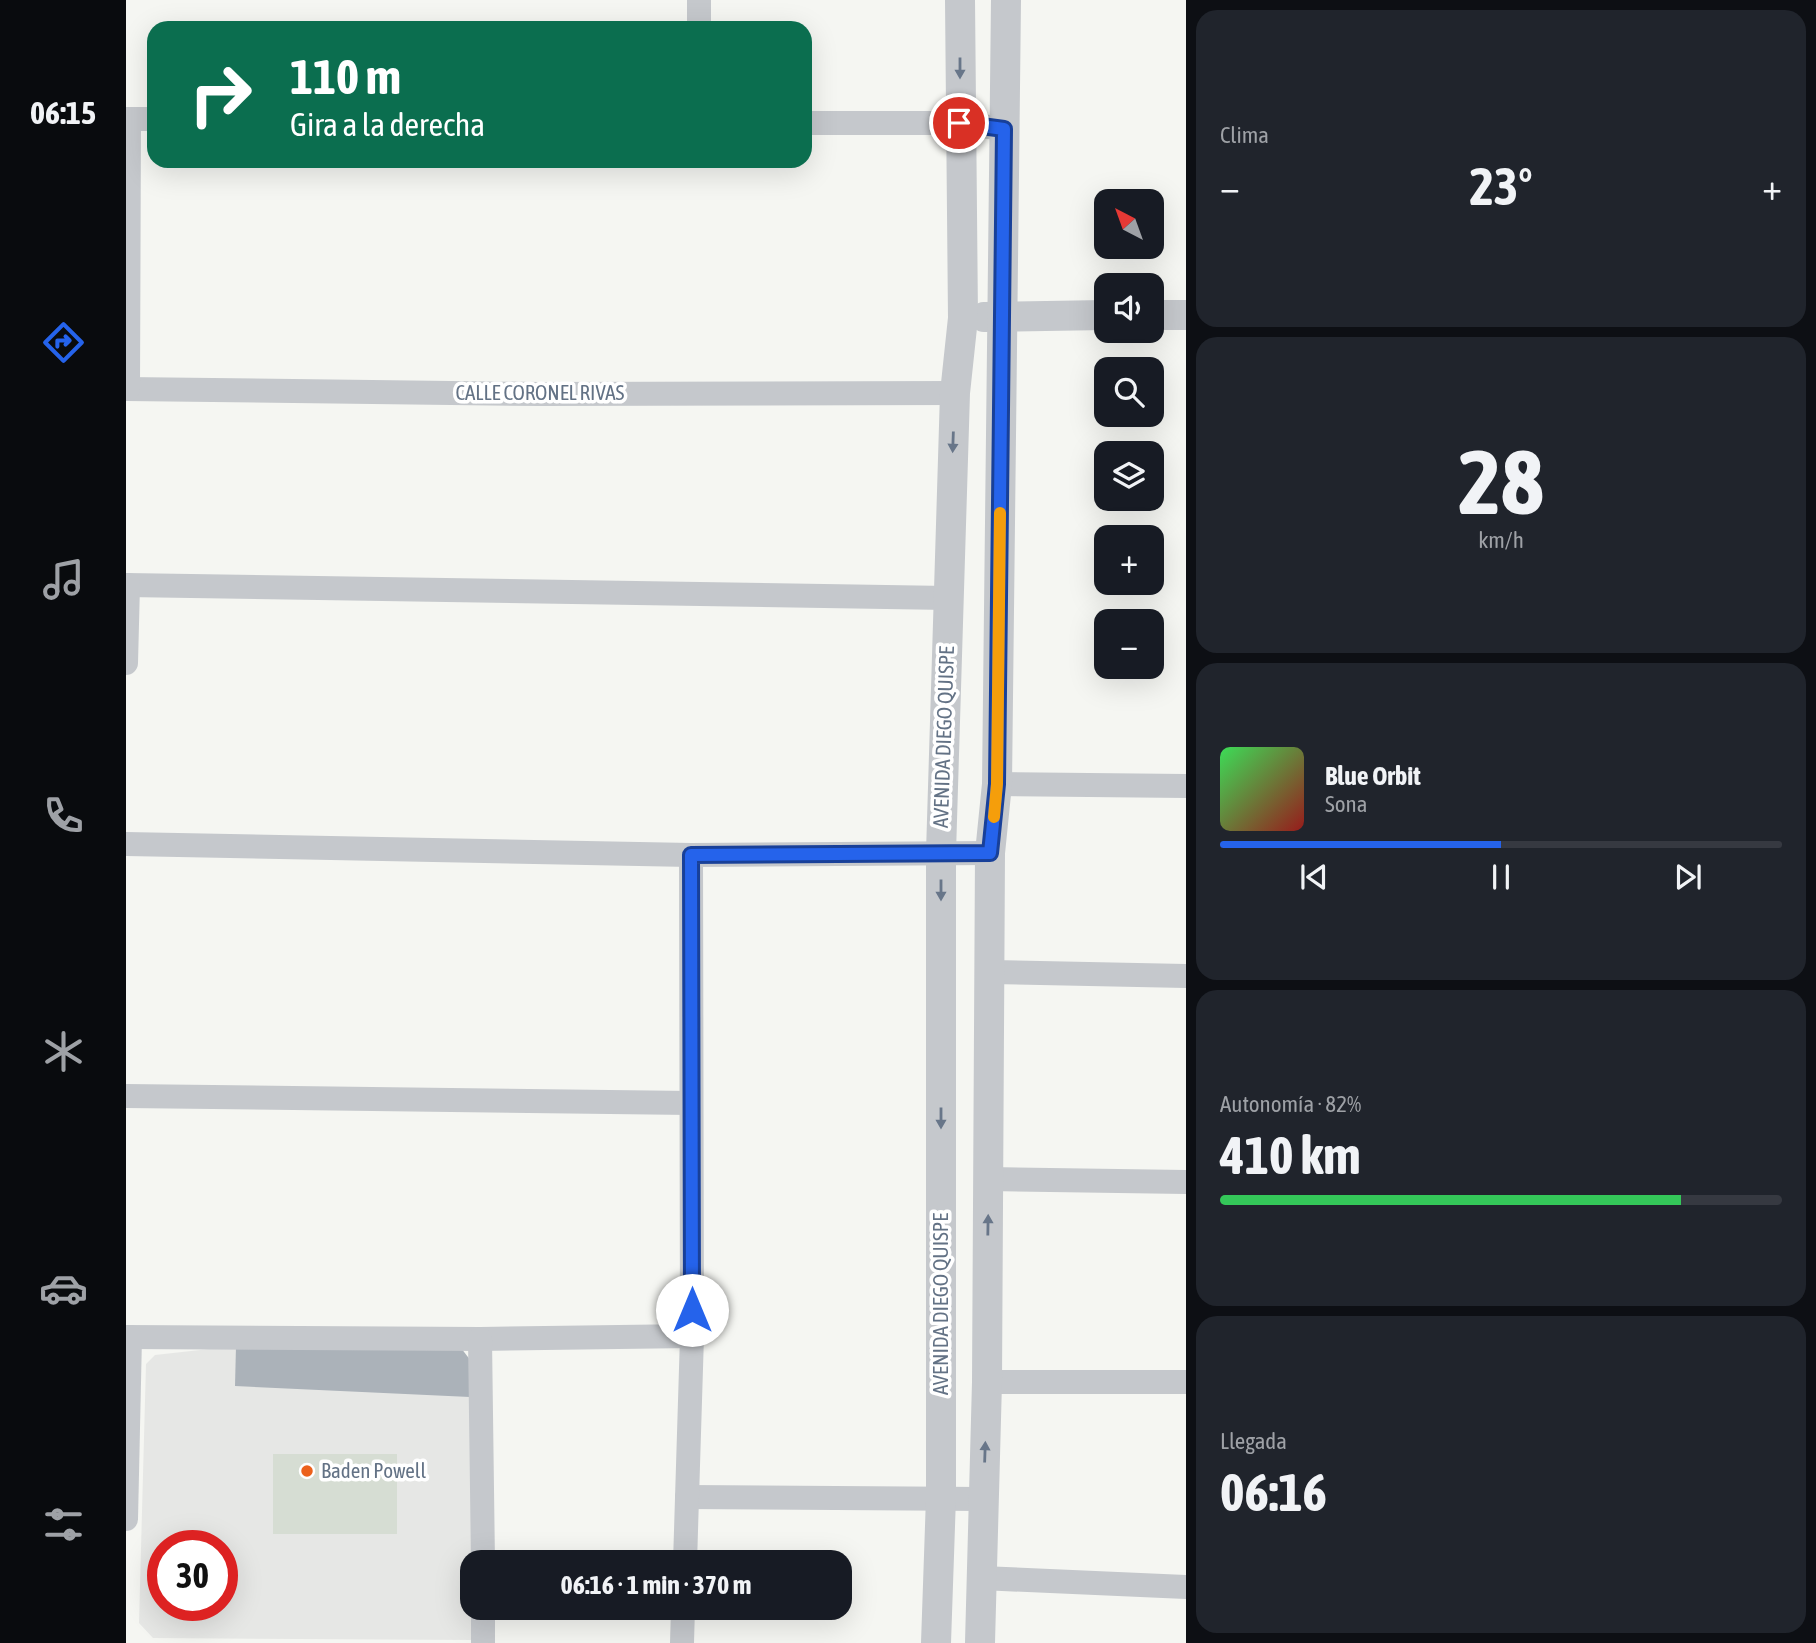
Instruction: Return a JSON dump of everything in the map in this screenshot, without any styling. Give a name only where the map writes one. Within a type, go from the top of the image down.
[{"type":"street","points":[[699,0],[699,21]]},
{"type":"street","name":"AVENIDA DIEGO QUISPE","points":[[936,1643],[941,1497],[941,853],[955,393],[963,317],[959,123],[960,0]]},
{"type":"street","points":[[980,1643],[987,1382],[990,853],[997,784],[1006,0]]},
{"type":"street","points":[[127,389],[128,119],[147,119]]},
{"type":"street","points":[[812,123],[959,123],[1004,129]]},
{"type":"street","points":[[963,317],[1094,315]]},
{"type":"street","points":[[1164,315],[1186,315]]},
{"type":"street","name":"CALLE CORONEL RIVAS","points":[[127,389],[525,394],[955,393]]},
{"type":"street","points":[[126,663],[127,585],[948,598]]},
{"type":"street","points":[[997,784],[1186,786]]},
{"type":"street","points":[[126,844],[691,855],[990,853]]},
{"type":"street","points":[[685,1550],[692,1336],[691,855]]},
{"type":"street","points":[[991,972],[1186,975]]},
{"type":"street","points":[[126,1096],[691,1103]]},
{"type":"street","points":[[989,1179],[1186,1182]]},
{"type":"street","points":[[126,1519],[128,1336],[480,1339],[692,1336]]},
{"type":"street","points":[[480,1339],[482,1550]]},
{"type":"street","points":[[987,1382],[1186,1382]]},
{"type":"street","points":[[687,1497],[984,1499]]},
{"type":"street","points":[[981,1578],[1186,1587]]},
{"type":"street","points":[[483,1620],[483,1643]]},
{"type":"street","points":[[682,1643],[683,1620]]},
{"type":"shaded area","name":"Baden Powell","points":[[236,1346],[471,1361],[473,1550],[460,1550],[460,1620],[474,1620],[474,1640],[153,1638],[139,1623],[146,1364],[155,1355]]},
{"type":"shaded area","points":[[273,1454],[397,1454],[397,1534],[273,1534]]},
{"type":"building","points":[[236,1346],[461,1348],[471,1361],[470,1397],[235,1386]]},
{"type":"slow traffic","points":[[994,817],[997,784],[1000,513]]},
{"type":"place","name":"Baden Powell","points":[[307,1471]]},
{"type":"route","points":[[692,1310],[691,855],[990,853],[997,784],[1004,129],[959,123]]}]
